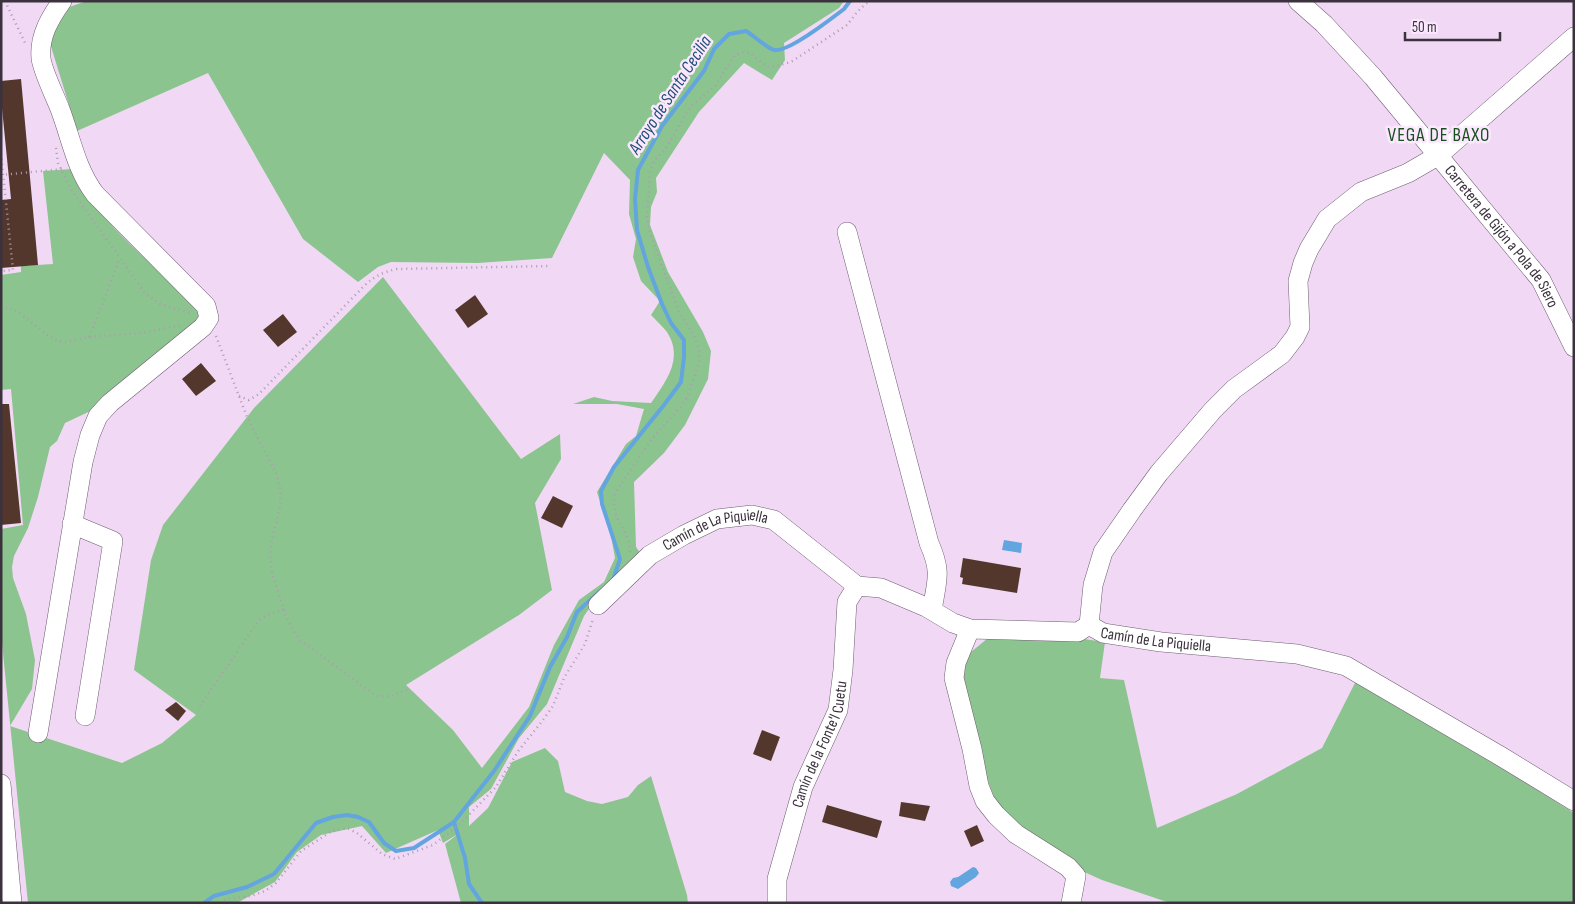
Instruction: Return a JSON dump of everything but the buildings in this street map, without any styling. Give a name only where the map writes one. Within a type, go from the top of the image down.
[{"type":"street","points":[[38,733],[72,524],[83,462],[90,435],[98,416],[110,402],[203,327],[209,318],[206,306],[95,194],[79,168],[67,126],[41,59],[42,39],[50,19],[62,1]]},
{"type":"street","name":"Carretera de Gijón a Pola de Siero","points":[[1298,1],[1324,24],[1373,77],[1541,280],[1574,346]]},
{"type":"street","points":[[1089,626],[1093,585],[1102,552],[1159,473],[1212,410],[1234,389],[1282,354],[1295,337],[1300,327],[1298,281],[1302,264],[1327,219],[1361,192],[1408,173],[1439,155],[1574,37]]},
{"type":"street","points":[[847,232],[929,543],[937,560],[938,570],[932,610]]},
{"type":"street","name":"Camín de La Piquiella","points":[[598,605],[631,571],[650,555],[684,535],[717,519],[752,515],[774,520],[802,540],[857,586],[881,588],[970,629],[1078,632],[1089,626],[1103,632],[1161,642],[1297,654],[1346,666],[1574,801]]},
{"type":"street","points":[[72,524],[113,541],[85,716]]},
{"type":"street","name":"Camín de la Fonte'l Cuetu","points":[[777,903],[777,879],[802,787],[838,710],[843,670],[847,602],[857,586]]},
{"type":"street","points":[[970,629],[956,663],[954,678],[972,749],[979,786],[985,800],[996,815],[1016,834],[1068,867],[1076,876],[1071,903]]},
{"type":"street","points":[[1,784],[12,903]]},
{"type":"path","points":[[631,571],[630,546],[627,534],[614,515],[613,501],[615,493],[652,439],[682,406],[699,364],[699,349],[694,335],[679,312],[649,230],[647,218],[650,172],[654,161],[664,151],[691,106],[716,85],[728,62],[735,55],[742,52],[750,53],[766,66],[772,67],[791,62],[848,25],[858,11],[870,1]]},
{"type":"path","points":[[1,154],[13,270],[1,271]]},
{"type":"path","points":[[2,175],[79,168]]},
{"type":"path","points":[[89,337],[119,258]]},
{"type":"path","points":[[239,396],[249,400],[259,394],[365,285],[375,276],[385,271],[397,269],[550,266]]},
{"type":"path","points":[[1,306],[17,311],[57,341],[68,342],[89,337],[140,333],[187,324]]},
{"type":"path","points":[[209,318],[239,396],[276,473],[281,491],[280,507],[270,556],[272,573],[292,628],[300,640],[375,695],[384,698],[396,695],[410,688]]},
{"type":"path","points":[[220,903],[226,899],[251,896],[264,891],[276,883],[301,851],[332,831],[347,828],[358,833],[382,854],[395,859],[433,845],[450,832],[496,787],[519,750],[552,706],[564,678],[585,644],[598,605]]},
{"type":"path","points":[[200,706],[259,620],[284,609]]},
{"type":"green space","points":[[87,1],[844,1],[839,8],[784,43],[785,60],[772,80],[744,63],[699,112],[656,178],[657,192],[651,207],[650,225],[668,272],[703,332],[711,351],[708,379],[685,425],[664,453],[634,482],[636,547],[650,567],[598,596],[584,616],[547,704],[519,738],[491,789],[469,807],[469,826],[488,808],[512,762],[545,748],[558,761],[565,792],[587,801],[602,804],[628,797],[638,785],[651,776],[688,903],[461,903],[445,844],[458,834],[443,843],[438,830],[386,853],[362,826],[321,835],[297,852],[275,882],[237,903],[28,903],[10,726],[122,763],[162,743],[196,715],[134,670],[151,560],[163,525],[254,408],[383,277],[521,459],[560,434],[561,459],[535,503],[552,590],[519,615],[406,685],[453,730],[482,768],[529,707],[554,645],[579,600],[604,582],[615,558],[611,536],[597,492],[626,444],[636,436],[644,409],[617,404],[573,404],[594,397],[612,401],[651,403],[671,369],[674,351],[667,332],[651,315],[660,301],[641,281],[633,257],[636,239],[629,214],[630,180],[604,153],[552,258],[478,263],[391,262],[378,267],[358,282],[303,239],[208,73],[77,131],[49,40],[66,8]]},
{"type":"green space","points":[[72,169],[88,198],[103,216],[156,269],[199,305],[198,327],[99,407],[65,423],[57,441],[50,447],[38,497],[28,528],[14,556],[12,567],[13,578],[26,614],[35,660],[32,689],[10,726],[1,633],[1,529],[23,525],[11,389],[1,390],[1,275],[21,272],[21,266],[53,264],[43,171]]},
{"type":"green space","points":[[1048,634],[1105,642],[1100,678],[1124,680],[1157,828],[1237,794],[1322,748],[1357,679],[1574,813],[1574,903],[1170,903],[1102,880],[1082,871],[1032,836],[1005,812],[994,797],[984,770],[960,673],[971,652],[988,638]]},
{"type":"water","points":[[1004,540],[1022,543],[1021,553],[1002,550]]},
{"type":"water","points":[[973,867],[979,873],[976,877],[958,889],[951,886],[950,882],[953,878],[958,877]]},
{"type":"waterway","name":"Arroyo de Santa Cecilia","points":[[613,580],[620,559],[602,504],[601,491],[614,467],[681,382],[684,357],[684,340],[671,323],[662,304],[637,230],[635,199],[638,170],[662,126],[704,71],[714,49],[729,34],[746,31],[771,49],[781,49],[799,41],[820,27],[844,9],[850,1]]},
{"type":"waterway","name":"Arroyo de Santa Cecilia","points":[[204,903],[214,896],[247,887],[274,874],[316,823],[333,817],[347,815],[369,822],[384,843],[396,851],[414,848],[454,822],[494,771],[530,716],[550,667],[567,637],[577,612],[600,591]]},
{"type":"waterway","points":[[454,822],[465,858],[469,884],[482,903]]},
{"type":"district","name":"VEGA DE BAXO","points":[[1439,135]]}]
